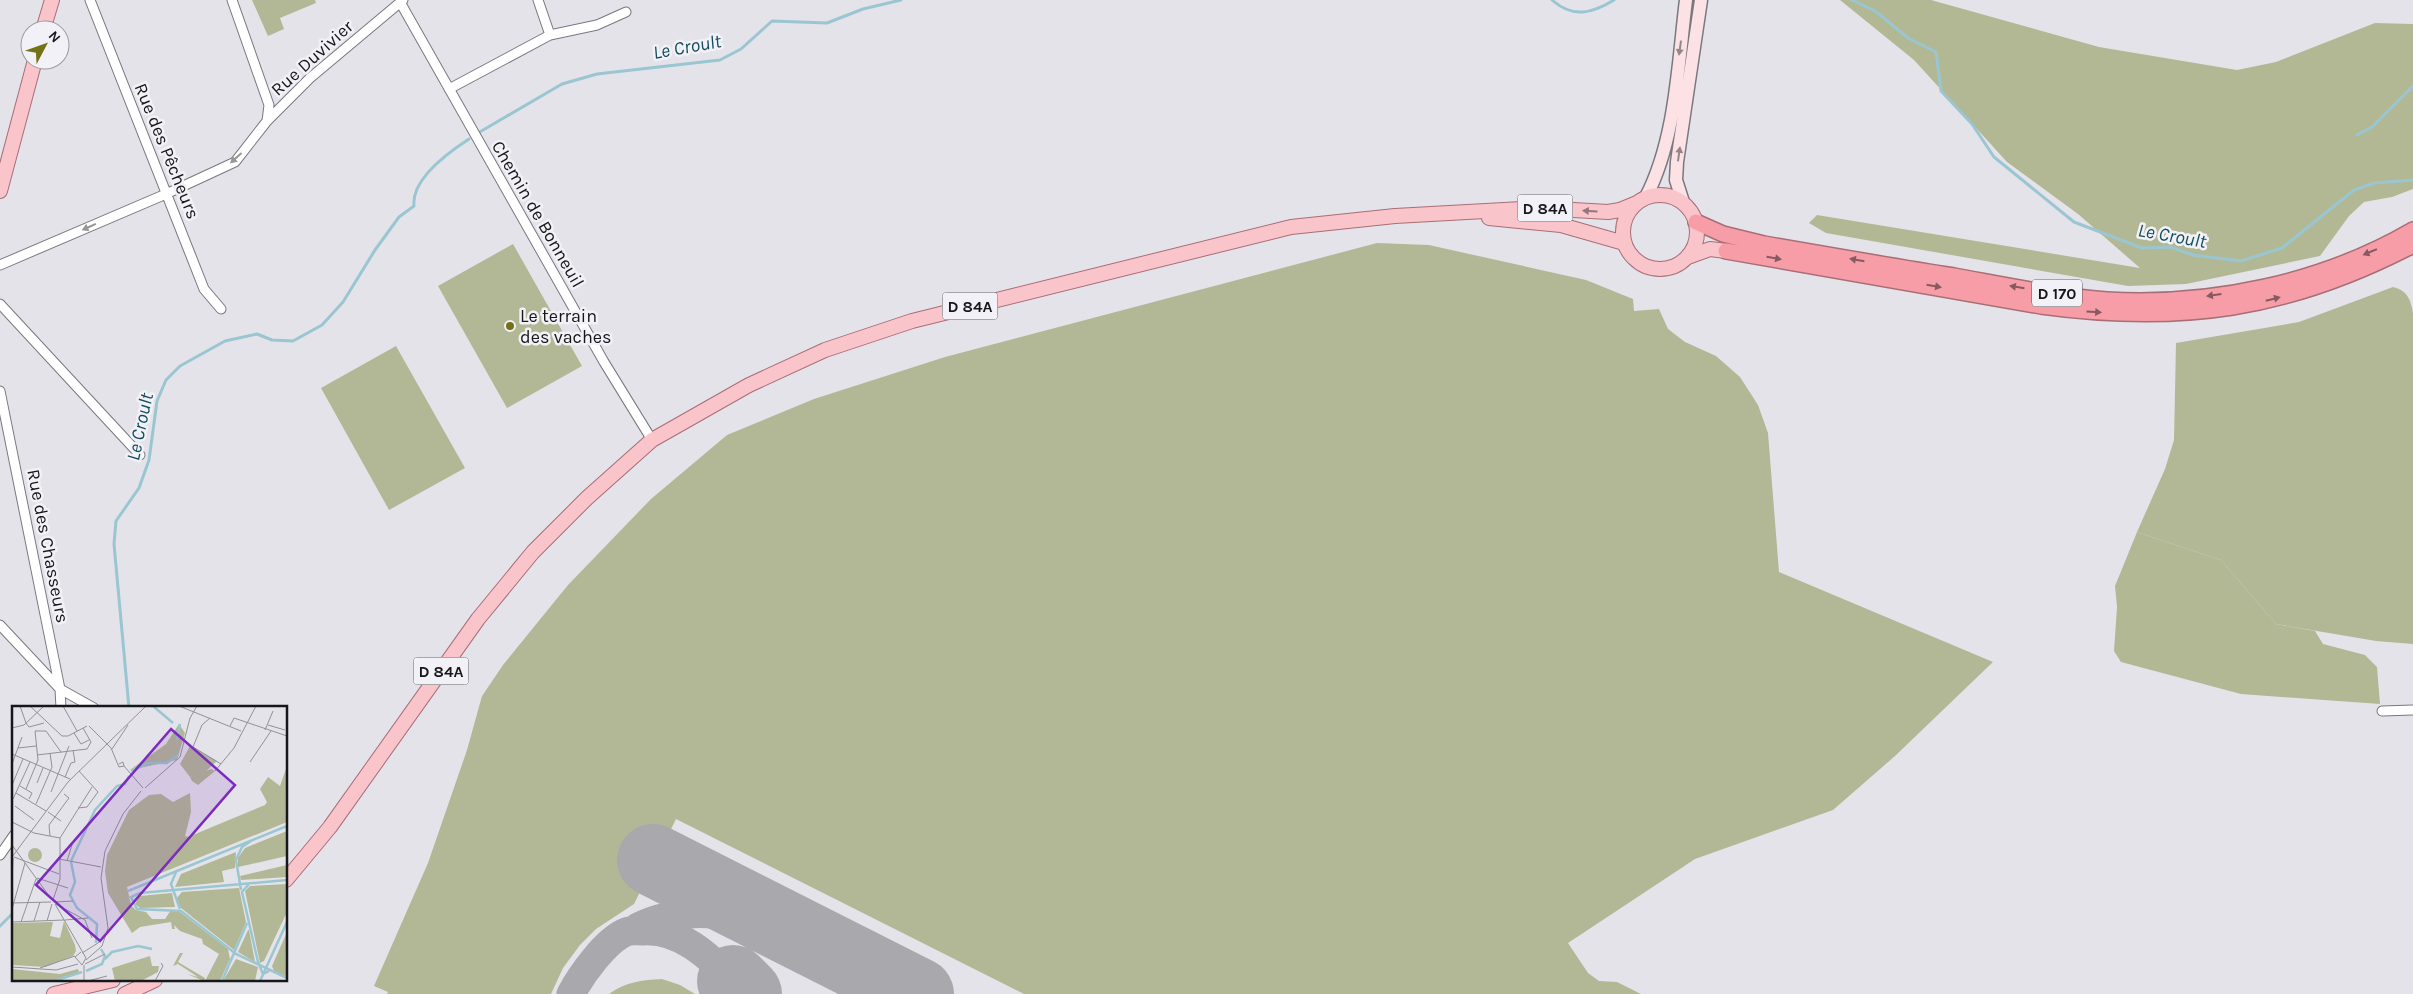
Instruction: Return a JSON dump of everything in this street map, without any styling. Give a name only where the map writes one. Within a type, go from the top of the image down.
[{"type":"highway","name":"D 170","points":[[1696,222],[1723,234],[1764,244],[2083,297],[2142,301],[2189,299],[2278,284],[2334,267],[2387,244],[2413,230]]},
{"type":"highway","name":"D 170","points":[[1726,251],[2041,306],[2081,311],[2156,315],[2195,312],[2272,300],[2339,279],[2377,264],[2413,245]]},
{"type":"main road","points":[[46,20],[52,0]]},
{"type":"main road","points":[[1686,0],[1668,135],[1656,177],[1641,200],[1629,211],[1624,221],[1624,242],[1629,253],[1637,261],[1658,269],[1680,264],[1695,246],[1698,234],[1693,214],[1683,202],[1676,180],[1701,0]]},
{"type":"main road","points":[[0,191],[32,70]]},
{"type":"main road","points":[[1641,200],[1665,195],[1683,202]]},
{"type":"main road","name":"D 84A","points":[[288,878],[330,827],[488,605],[533,552],[612,475],[652,440],[749,385],[862,336],[912,321],[1292,228],[1395,216],[1539,208],[1608,212],[1641,200]]},
{"type":"main road","name":"D 84A","points":[[1451,214],[1561,225],[1624,242]]},
{"type":"main road","name":"D 170","points":[[1688,256],[1710,249],[1726,251]]},
{"type":"main road","name":"D 84A","points":[[612,475],[656,446],[695,415]]},
{"type":"main road","points":[[54,994],[105,982]]},
{"type":"main road","points":[[125,994],[151,982]]},
{"type":"street","name":"Rue des Pêcheurs","points":[[90,0],[204,289],[221,309]]},
{"type":"street","points":[[232,0],[269,105],[267,121]]},
{"type":"street","points":[[538,0],[550,35]]},
{"type":"street","name":"Rue Duvivier","points":[[0,265],[166,194],[235,162],[267,121],[310,78],[402,1]]},
{"type":"street","name":"Chemin de Bonneuil","points":[[402,1],[449,89],[604,362],[652,440]]},
{"type":"street","points":[[449,89],[550,35],[597,25],[626,12]]},
{"type":"street","points":[[0,304],[140,455]]},
{"type":"street","name":"Rue des Chasseurs","points":[[0,391],[60,688],[62,706]]},
{"type":"street","points":[[0,625],[60,688],[91,706]]},
{"type":"street","points":[[2382,711],[2413,710]]},
{"type":"street","points":[[0,855],[12,838]]},
{"type":"green space","points":[[252,0],[315,0],[316,3],[280,18],[284,29],[268,36]]},
{"type":"green space","points":[[1840,0],[1931,0],[2099,47],[2237,70],[2276,62],[2375,23],[2413,24],[2413,189],[2392,197],[2364,202],[2349,216],[2320,256],[2186,284],[2128,286],[1826,233],[1809,223],[1817,215],[2140,268],[2078,214],[2007,162],[1914,60]]},
{"type":"green space","points":[[1377,243],[1429,245],[1586,280],[1633,299],[1634,311],[1659,309],[1668,329],[1685,342],[1716,356],[1740,377],[1758,405],[1768,433],[1779,572],[1993,662],[1895,756],[1833,810],[1695,859],[1568,943],[1588,973],[1599,981],[1617,982],[1641,994],[1024,994],[676,819],[634,904],[596,929],[580,945],[563,968],[551,994],[387,994],[388,992],[374,986],[428,863],[467,750],[482,696],[503,665],[568,585],[651,499],[727,435],[814,399],[945,357]]},
{"type":"green space","name":"Le terrain des vaches","points":[[513,244],[582,366],[507,408],[438,286]]},
{"type":"green space","points":[[2393,287],[2405,293],[2413,313],[2413,644],[2376,641],[2276,624],[2221,560],[2137,532],[2165,469],[2174,440],[2176,343],[2299,322]]},
{"type":"green space","points":[[396,346],[465,468],[389,510],[321,388]]},
{"type":"green space","points":[[2137,532],[2221,560],[2276,624],[2315,631],[2323,644],[2365,655],[2377,667],[2380,704],[2241,694],[2121,662],[2114,651],[2117,607],[2115,586]]},
{"type":"green space","points":[[662,979],[680,985],[695,994],[609,994],[634,982]]},
{"type":"waterway","name":"Le Croult","points":[[478,133],[562,84],[597,74],[720,60],[741,49],[772,21],[827,23],[863,9],[901,0]]},
{"type":"waterway","name":"Le Croult","points":[[1552,0],[1560,6],[1575,12],[1591,11],[1614,0]]},
{"type":"waterway","name":"Le Croult","points":[[1852,0],[1875,11],[1908,38],[1936,52],[1941,91],[1972,124],[1994,157],[2074,222],[2142,248],[2170,247],[2193,255],[2241,261],[2282,248],[2354,190],[2374,183],[2413,180]]},
{"type":"waterway","points":[[2357,135],[2372,127],[2413,86]]},
{"type":"waterway","name":"Le Croult","points":[[129,706],[114,544],[116,521],[139,488],[149,460],[157,401],[166,380],[180,366],[225,341],[257,334],[272,340],[293,341],[322,325],[343,302],[375,250],[399,217],[414,206],[415,196],[425,176],[442,159],[469,139]]},
{"type":"waterway","name":"Le Croult","points":[[0,926],[12,914]]},
{"type":"taxiway","points":[[638,927],[675,915],[713,914],[732,916],[790,929]]},
{"type":"taxiway","points":[[571,994],[581,977],[602,950],[618,936],[632,931],[656,931],[681,939],[703,953],[733,981]]},
{"type":"runway","points":[[653,860],[918,994]]},
{"type":"runway","points":[[733,981],[746,994]]},
{"type":"place","name":"Le terrain des vaches","points":[[510,326]]}]
